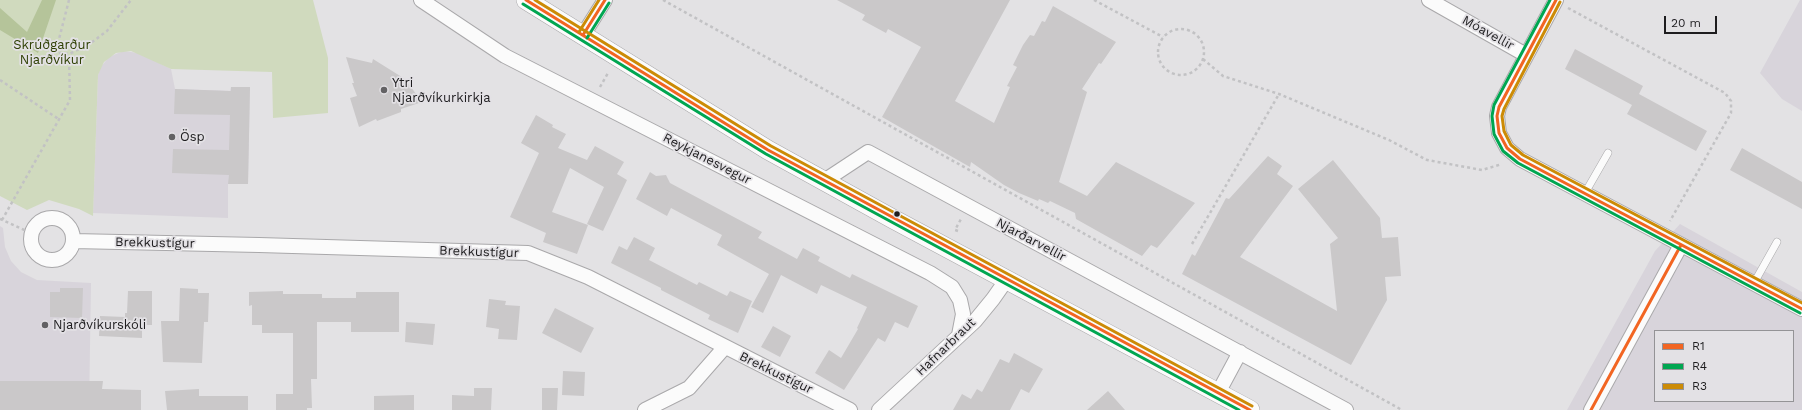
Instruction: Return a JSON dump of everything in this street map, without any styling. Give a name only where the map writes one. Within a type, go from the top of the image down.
[{"type":"main road","points":[[526,0],[768,150],[1250,410]]},
{"type":"street","name":"Reykjanesvegur","points":[[421,0],[505,56],[930,273],[952,287],[960,300],[963,314],[959,335]]},
{"type":"street","points":[[583,35],[605,0]]},
{"type":"street","name":"Móavellir","points":[[1429,0],[1526,55]]},
{"type":"street","points":[[1556,0],[1502,100],[1497,116],[1499,133],[1502,141],[1510,151],[1520,159],[1802,310]]},
{"type":"street","name":"Njarðarvellir","points":[[824,180],[868,152],[1346,410]]},
{"type":"street","points":[[54,218],[67,224],[71,230],[73,241],[69,251],[64,256],[50,260],[37,254],[32,248],[31,233],[40,222],[54,218]]},
{"type":"street","name":"Brekkustígur","points":[[73,241],[259,245],[528,254],[588,277],[724,348],[850,410]]},
{"type":"street","points":[[1591,410],[1681,245]]},
{"type":"street","name":"Hafnarbraut","points":[[879,410],[959,335],[988,304],[1007,278]]},
{"type":"street","points":[[646,410],[689,388],[724,348]]},
{"type":"street","points":[[1218,393],[1240,352]]},
{"type":"lane","points":[[1585,193],[1608,153]]},
{"type":"lane","points":[[1754,283],[1777,242]]},
{"type":"path","points":[[69,0],[57,47],[60,53],[69,54],[88,45],[107,31],[131,0]]},
{"type":"path","points":[[663,0],[1402,410]]},
{"type":"path","points":[[1094,0],[1163,37]]},
{"type":"path","points":[[1556,0],[1725,93],[1731,101],[1731,113],[1663,235]]},
{"type":"path","points":[[1176,29],[1192,31],[1198,36],[1202,43],[1204,51],[1203,59],[1199,66],[1186,74],[1177,75],[1170,72],[1159,60],[1158,52],[1163,37],[1176,29]]},
{"type":"path","points":[[31,233],[1,220],[60,120],[70,100],[69,54]]},
{"type":"path","points":[[592,101],[618,57]]},
{"type":"path","points":[[1203,59],[1223,76],[1279,94],[1390,140],[1427,160],[1482,170],[1520,159]]},
{"type":"path","points":[[0,80],[60,120]]},
{"type":"path","points":[[1192,244],[1279,94]]},
{"type":"shaded area","points":[[1800,0],[1802,0],[1802,111],[1782,99],[1760,73]]},
{"type":"shaded area","name":"Ösp","points":[[123,51],[139,53],[171,69],[175,89],[230,91],[231,87],[250,87],[248,184],[228,184],[228,218],[93,213],[98,75],[100,68],[109,57]]},
{"type":"shaded area","points":[[1680,224],[1802,292],[1802,410],[1567,410],[1655,251]]},
{"type":"shaded area","name":"Njarðvíkurskóli","points":[[0,226],[3,228],[5,247],[11,261],[21,272],[37,280],[91,283],[89,410],[0,410]]},
{"type":"green space","name":"Skrúðgarður Njarðvíkur","points":[[0,0],[313,0],[328,58],[328,113],[273,118],[272,72],[171,69],[131,51],[116,53],[104,62],[98,75],[93,216],[79,209],[49,200],[27,210],[0,196]]},
{"type":"green space","points":[[42,0],[56,0],[38,53],[0,30],[0,8],[27,32]]},
{"type":"building","points":[[837,0],[1010,0],[955,101],[994,123],[1010,87],[1007,86],[1017,67],[1013,65],[1023,45],[1030,35],[1034,36],[1042,21],[1045,22],[1053,6],[1116,42],[1101,64],[1099,63],[1082,89],[1087,92],[1059,182],[1087,196],[1116,162],[1195,203],[1157,248],[1151,245],[1142,256],[1076,219],[1075,213],[1050,201],[1048,203],[1039,199],[1038,201],[1019,193],[1004,185],[971,162],[970,167],[882,117],[921,47],[888,29],[886,33],[862,20],[865,15]]},
{"type":"building","points":[[1575,49],[1643,86],[1639,94],[1707,131],[1696,151],[1627,114],[1632,105],[1565,69]]},
{"type":"building","name":"Ytri Njarðvíkurkirkja","points":[[346,57],[372,63],[373,59],[405,79],[422,102],[401,109],[401,112],[377,121],[376,119],[359,127],[350,98],[357,96],[352,83],[354,83]]},
{"type":"building","points":[[231,87],[250,87],[248,184],[228,184],[229,175],[172,173],[173,149],[229,150],[230,115],[174,114],[175,89],[231,91]]},
{"type":"building","points":[[536,115],[553,125],[552,127],[566,134],[558,148],[587,160],[595,146],[624,162],[617,174],[627,180],[603,231],[587,224],[604,187],[570,168],[552,212],[588,225],[577,254],[543,242],[546,233],[510,217],[539,153],[521,143]]},
{"type":"building","points":[[1742,148],[1802,182],[1802,209],[1730,170]]},
{"type":"building","points":[[1268,156],[1282,166],[1277,174],[1293,186],[1240,257],[1337,311],[1330,244],[1338,238],[1298,189],[1333,160],[1380,218],[1382,238],[1398,237],[1401,276],[1385,277],[1387,300],[1351,365],[1182,274],[1192,254],[1195,256],[1226,198],[1229,199]]},
{"type":"building","points":[[650,172],[656,176],[666,175],[670,183],[762,232],[758,238],[797,259],[803,248],[820,257],[818,261],[850,278],[852,274],[918,306],[908,328],[895,322],[885,342],[878,338],[844,390],[815,373],[829,350],[841,358],[858,329],[857,328],[867,307],[821,285],[817,294],[781,275],[763,313],[751,307],[769,274],[717,245],[722,235],[671,208],[667,216],[636,199]]},
{"type":"building","points":[[634,237],[655,248],[649,260],[697,285],[699,282],[727,296],[730,291],[752,301],[738,333],[708,319],[710,315],[611,263],[619,246],[627,250]]},
{"type":"building","points":[[60,288],[83,288],[82,318],[50,317],[50,292],[60,292]]},
{"type":"building","points":[[180,288],[198,289],[198,293],[209,293],[208,322],[204,322],[202,363],[163,362],[161,321],[179,321]]},
{"type":"building","points":[[128,291],[152,291],[152,325],[142,325],[142,338],[99,336],[100,316],[125,317],[125,313],[127,313]]},
{"type":"building","points":[[283,291],[283,294],[322,294],[322,298],[356,298],[356,292],[399,292],[399,332],[351,332],[351,322],[317,322],[317,379],[311,379],[312,408],[307,408],[307,410],[276,410],[276,394],[293,394],[293,333],[262,333],[262,325],[252,325],[252,305],[249,306],[249,292]]},
{"type":"building","points":[[489,299],[506,301],[505,305],[520,306],[517,340],[498,339],[499,329],[486,327]]},
{"type":"building","points":[[555,308],[594,328],[581,353],[542,333]]},
{"type":"building","points":[[406,322],[435,324],[433,345],[405,342]]},
{"type":"building","points":[[773,326],[791,336],[780,357],[761,347]]},
{"type":"building","points":[[1014,353],[1043,369],[1029,393],[1021,389],[1010,410],[953,410],[962,394],[971,399],[977,389],[982,392],[1000,359],[1009,363]]},
{"type":"building","points":[[563,371],[585,372],[584,396],[562,395]]},
{"type":"building","points":[[0,381],[103,381],[102,389],[141,390],[141,410],[0,410]]},
{"type":"building","points":[[474,388],[492,388],[491,410],[452,410],[452,395],[474,396]]},
{"type":"building","points":[[542,388],[558,388],[557,410],[542,410]]},
{"type":"building","points":[[199,389],[199,396],[248,396],[248,410],[167,410],[165,391]]},
{"type":"building","points":[[1108,391],[1125,410],[1087,410]]},
{"type":"building","points":[[414,395],[414,410],[374,410],[374,396]]},
{"type":"transit line","name":"R1","points":[[526,0],[768,150],[1250,410]]},
{"type":"transit line","name":"R3","points":[[535,0],[771,146],[1252,406]]},
{"type":"transit line","name":"R3","points":[[579,32],[599,0]]},
{"type":"transit line","name":"R1","points":[[583,35],[605,0]]},
{"type":"transit line","name":"R4","points":[[1550,0],[1494,105],[1492,116],[1494,134],[1503,151],[1518,163],[1800,313]]},
{"type":"transit line","name":"R1","points":[[1556,0],[1499,107],[1497,116],[1499,133],[1507,148],[1520,159],[1802,309]]},
{"type":"transit line","name":"R3","points":[[1560,2],[1504,109],[1502,116],[1504,131],[1511,145],[1523,155],[1802,303]]},
{"type":"transit line","name":"R4","points":[[587,38],[609,3]]},
{"type":"transit line","name":"R4","points":[[523,4],[766,154],[1239,410]]},
{"type":"transit line","name":"R1","points":[[1591,410],[1681,245]]},
{"type":"place","name":"Ytri Njarðvíkurkirkja","points":[[384,90]]},
{"type":"place","name":"Ösp","points":[[172,137]]},
{"type":"place","name":"Njarðvíkurskóli","points":[[45,325]]}]
